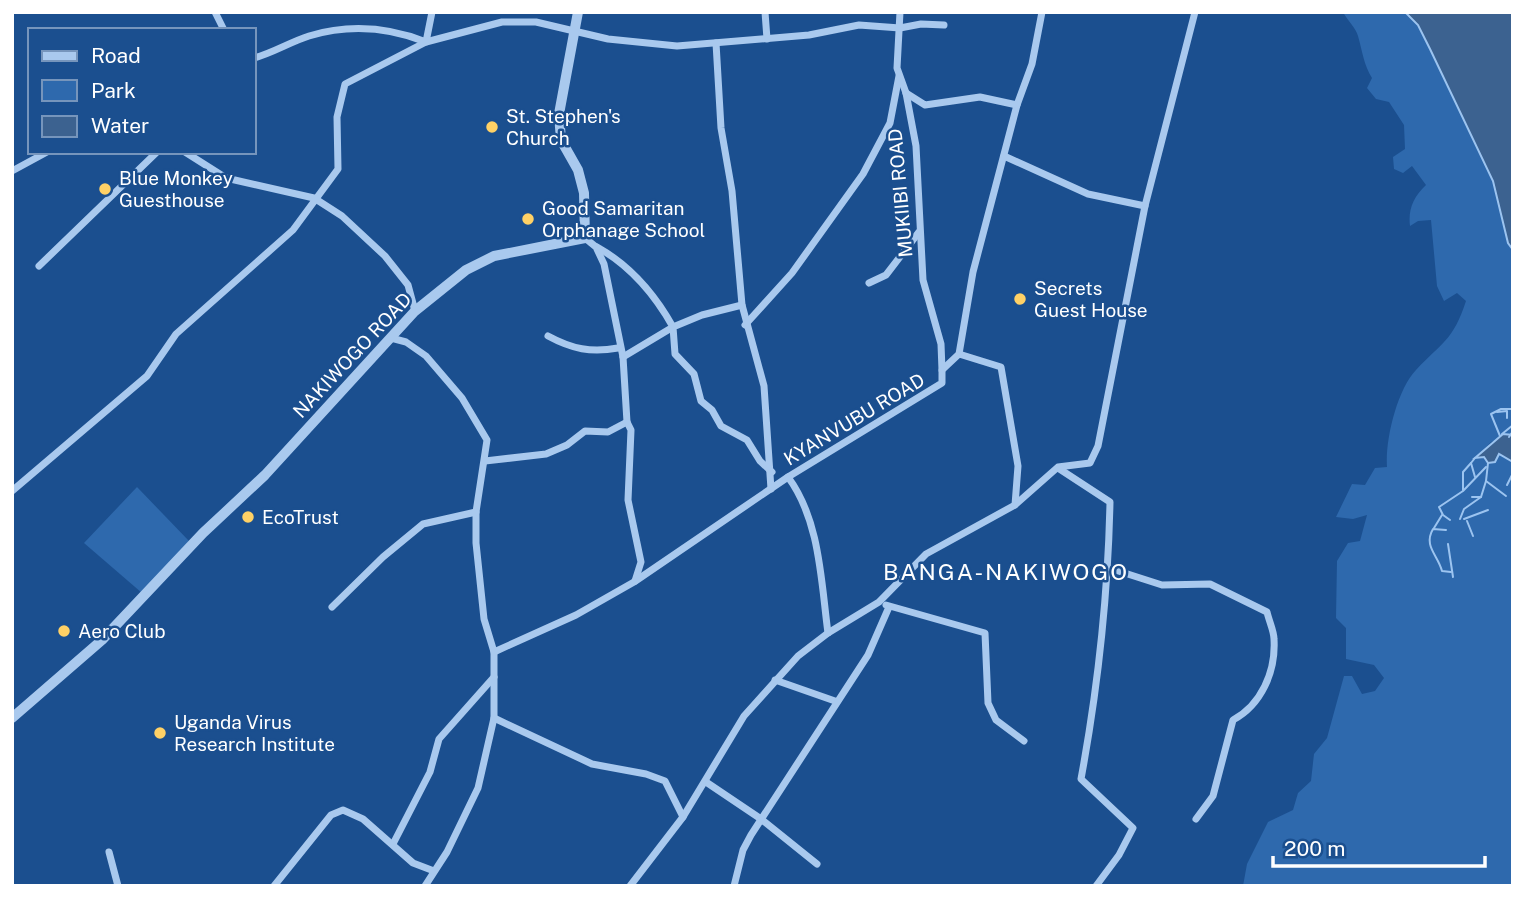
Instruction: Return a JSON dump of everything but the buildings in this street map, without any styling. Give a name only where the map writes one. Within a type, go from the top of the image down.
[{"type":"street","points":[[215,12],[224,28]]},
{"type":"street","points":[[426,42],[432,12]]},
{"type":"street","points":[[578,12],[559,114],[561,140],[578,170],[584,193],[585,238],[627,266],[660,303],[673,327],[675,354],[694,374],[701,401],[712,410],[721,426],[747,440],[760,461],[772,472]]},
{"type":"street","points":[[765,12],[767,39]]},
{"type":"street","name":"MUKIIBI ROAD","points":[[900,12],[897,49],[900,76],[916,146],[923,280],[942,344],[942,370]]},
{"type":"street","points":[[1015,505],[1018,466],[1001,367],[959,354],[972,272],[1017,105],[1032,64],[1042,12]]},
{"type":"street","points":[[630,886],[683,817],[744,716],[775,680],[828,633],[879,602],[926,554],[1015,505],[1058,467],[1090,463],[1095,455],[1145,206],[1195,12]]},
{"type":"street","points":[[12,491],[147,376],[176,334],[293,230],[314,198],[338,170],[337,117],[345,84],[426,42],[519,21],[575,32],[677,46],[767,39],[859,25],[900,28],[910,24],[944,25]]},
{"type":"street","points":[[256,57],[309,36],[343,29],[387,30],[426,42]]},
{"type":"street","points":[[716,43],[721,128],[732,191],[741,305],[764,386],[772,472],[771,489]]},
{"type":"street","points":[[745,325],[792,273],[863,174],[890,123],[900,76]]},
{"type":"street","points":[[906,93],[925,105],[980,97],[1017,105]]},
{"type":"street","points":[[12,171],[43,154]]},
{"type":"street","points":[[39,265],[155,154]]},
{"type":"street","points":[[188,154],[226,178],[314,198],[342,216],[386,256],[408,285],[415,311]]},
{"type":"street","points":[[1004,156],[1088,194],[1145,206]]},
{"type":"street","points":[[869,283],[886,275],[919,231]]},
{"type":"street","name":"NAKIWOGO ROAD","points":[[13,715],[102,639],[203,533],[265,475],[415,311],[466,270],[494,256],[585,238]]},
{"type":"street","points":[[596,247],[604,264],[618,348],[623,357],[627,422],[631,430],[628,500],[641,562],[635,582]]},
{"type":"street","points":[[623,357],[673,327],[702,315],[741,305]]},
{"type":"street","points":[[548,336],[569,348],[580,350],[618,348]]},
{"type":"street","points":[[391,338],[405,342],[426,356],[462,398],[487,440],[476,512],[479,586],[484,619],[494,652],[494,718],[478,788],[453,840],[425,886]]},
{"type":"street","name":"KYANVUBU ROAD","points":[[494,652],[576,615],[635,582],[788,477],[932,392],[942,383],[942,370],[959,354]]},
{"type":"street","points":[[485,461],[546,454],[567,445],[585,431],[608,432],[627,422]]},
{"type":"street","points":[[1058,467],[1110,502],[1109,568],[1098,688],[1082,779],[1133,828],[1119,855],[1096,886]]},
{"type":"street","points":[[788,477],[801,495],[816,547],[828,633]]},
{"type":"street","points":[[332,607],[383,557],[424,524],[476,512]]},
{"type":"street","points":[[1109,568],[1162,584],[1210,583],[1267,612],[1275,639],[1268,680],[1250,711],[1233,720],[1213,796],[1196,819]]},
{"type":"street","points":[[879,602],[985,633],[988,703],[996,720],[1024,741]]},
{"type":"street","points":[[734,886],[743,850],[809,749],[835,701],[867,655],[889,607]]},
{"type":"street","points":[[393,844],[430,772],[439,739],[494,677]]},
{"type":"street","points":[[775,680],[835,701]]},
{"type":"street","points":[[494,718],[586,762],[646,774],[665,781],[683,817]]},
{"type":"street","points":[[706,782],[761,819],[817,864]]},
{"type":"street","points":[[274,886],[331,816],[343,810],[363,819],[413,863],[434,871]]},
{"type":"street","points":[[109,852],[118,886]]},
{"type":"green space","points":[[1343,12],[1405,12],[1418,25],[1493,181],[1508,243],[1513,250],[1513,435],[1491,442],[1476,458],[1499,454],[1513,462],[1513,886],[1243,886],[1247,864],[1268,822],[1293,810],[1298,793],[1311,781],[1314,754],[1327,738],[1344,676],[1352,676],[1362,694],[1375,691],[1384,678],[1374,665],[1346,659],[1346,628],[1336,618],[1337,561],[1348,543],[1360,541],[1367,515],[1353,519],[1336,517],[1352,484],[1365,485],[1375,468],[1387,467],[1390,430],[1403,390],[1416,370],[1451,333],[1466,301],[1457,293],[1444,301],[1437,286],[1431,220],[1418,221],[1410,226],[1412,204],[1426,185],[1412,166],[1403,173],[1394,169],[1393,157],[1405,149],[1404,125],[1389,102],[1376,99],[1367,88],[1372,78],[1357,33]]},
{"type":"green space","points":[[137,487],[189,541],[142,593],[84,543]]},
{"type":"water","points":[[1405,12],[1513,12],[1513,250],[1508,243],[1493,181],[1418,25]]},
{"type":"water","points":[[1503,434],[1513,435],[1513,462],[1499,454],[1495,462],[1488,463],[1484,457],[1475,458]]},
{"type":"waterway","points":[[1500,436],[1491,414],[1501,409],[1513,409]]},
{"type":"waterway","points":[[1497,412],[1507,411],[1507,418]]},
{"type":"waterway","points":[[1502,434],[1513,425]]},
{"type":"waterway","points":[[1509,437],[1513,431]]},
{"type":"waterway","points":[[1475,458],[1471,463],[1475,477]]},
{"type":"waterway","points":[[1463,490],[1463,472],[1471,463]]},
{"type":"waterway","points":[[1488,463],[1486,481],[1506,496]]},
{"type":"waterway","points":[[1450,520],[1443,515],[1439,507],[1463,491],[1486,467]]},
{"type":"waterway","points":[[1507,485],[1513,473]]},
{"type":"waterway","points":[[1460,519],[1464,509],[1481,497],[1486,481]]},
{"type":"waterway","points":[[1472,497],[1481,497]]},
{"type":"waterway","points":[[1464,519],[1488,510]]},
{"type":"waterway","points":[[1434,528],[1442,515]]},
{"type":"waterway","points":[[1467,521],[1473,536]]},
{"type":"waterway","points":[[1446,530],[1433,529],[1430,546],[1442,571],[1451,572]]},
{"type":"waterway","points":[[1448,544],[1453,577]]},
{"type":"place","name":"St. Stephen's Church","points":[[492,127]]},
{"type":"place","name":"Blue Monkey Guesthouse","points":[[105,189]]},
{"type":"place","name":"Good Samaritan Orphanage School","points":[[528,219]]},
{"type":"place","name":"Secrets Guest House","points":[[1020,299]]},
{"type":"place","name":"EcoTrust","points":[[248,517]]},
{"type":"place","name":"Aero Club","points":[[64,631]]},
{"type":"place","name":"Uganda Virus Research Institute","points":[[160,733]]},
{"type":"district","name":"BANGA-NAKIWOGO","points":[[1006,571]]}]
